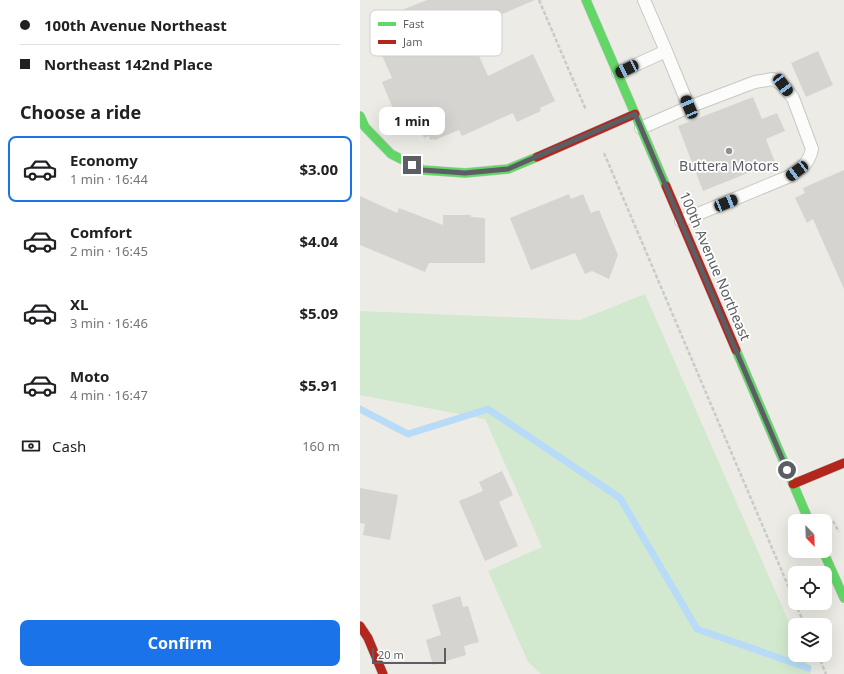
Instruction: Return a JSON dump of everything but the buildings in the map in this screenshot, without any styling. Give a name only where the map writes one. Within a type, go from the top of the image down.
[{"type":"main road","name":"100th Avenue Northeast","points":[[586,0],[806,514]]},
{"type":"main road","points":[[360,116],[365,127],[391,154],[423,170],[465,173],[508,169],[635,114]]},
{"type":"main road","points":[[793,484],[844,464]]},
{"type":"main road","points":[[826,558],[844,598]]},
{"type":"main road","points":[[360,626],[368,638],[383,674]]},
{"type":"lane","points":[[644,0],[689,107]]},
{"type":"lane","points":[[618,73],[666,51]]},
{"type":"lane","points":[[641,128],[689,107],[755,82],[772,79],[783,85],[793,98],[812,149],[810,158],[805,165],[790,176],[681,221]]},
{"type":"path","points":[[539,0],[587,113]]},
{"type":"path","points":[[604,153],[788,586]]},
{"type":"path","points":[[821,662],[826,674]]},
{"type":"green space","points":[[645,294],[788,620],[788,662],[806,662],[811,672],[810,674],[541,674],[528,662],[488,571],[542,547],[485,419],[360,395],[360,311],[580,320]]},
{"type":"waterway","points":[[360,409],[408,434],[488,409],[620,498],[697,629],[808,668]]},
{"type":"traffic: fast","points":[[586,0],[666,186]]},
{"type":"traffic: fast","points":[[360,116],[365,127],[391,154],[423,170],[465,173],[508,169],[537,157]]},
{"type":"traffic: fast","points":[[736,350],[806,514]]},
{"type":"traffic: fast","points":[[826,558],[844,598]]},
{"type":"traffic: jam","points":[[537,157],[635,114]]},
{"type":"traffic: jam","points":[[666,186],[736,350]]},
{"type":"traffic: jam","points":[[793,484],[844,463]]},
{"type":"traffic: jam","points":[[360,626],[368,638],[383,674]]},
{"type":"place","name":"Buttera Motors","points":[[729,151]]},
{"type":"route","points":[[412,165],[423,170],[465,173],[508,169],[635,114],[787,470]]}]
